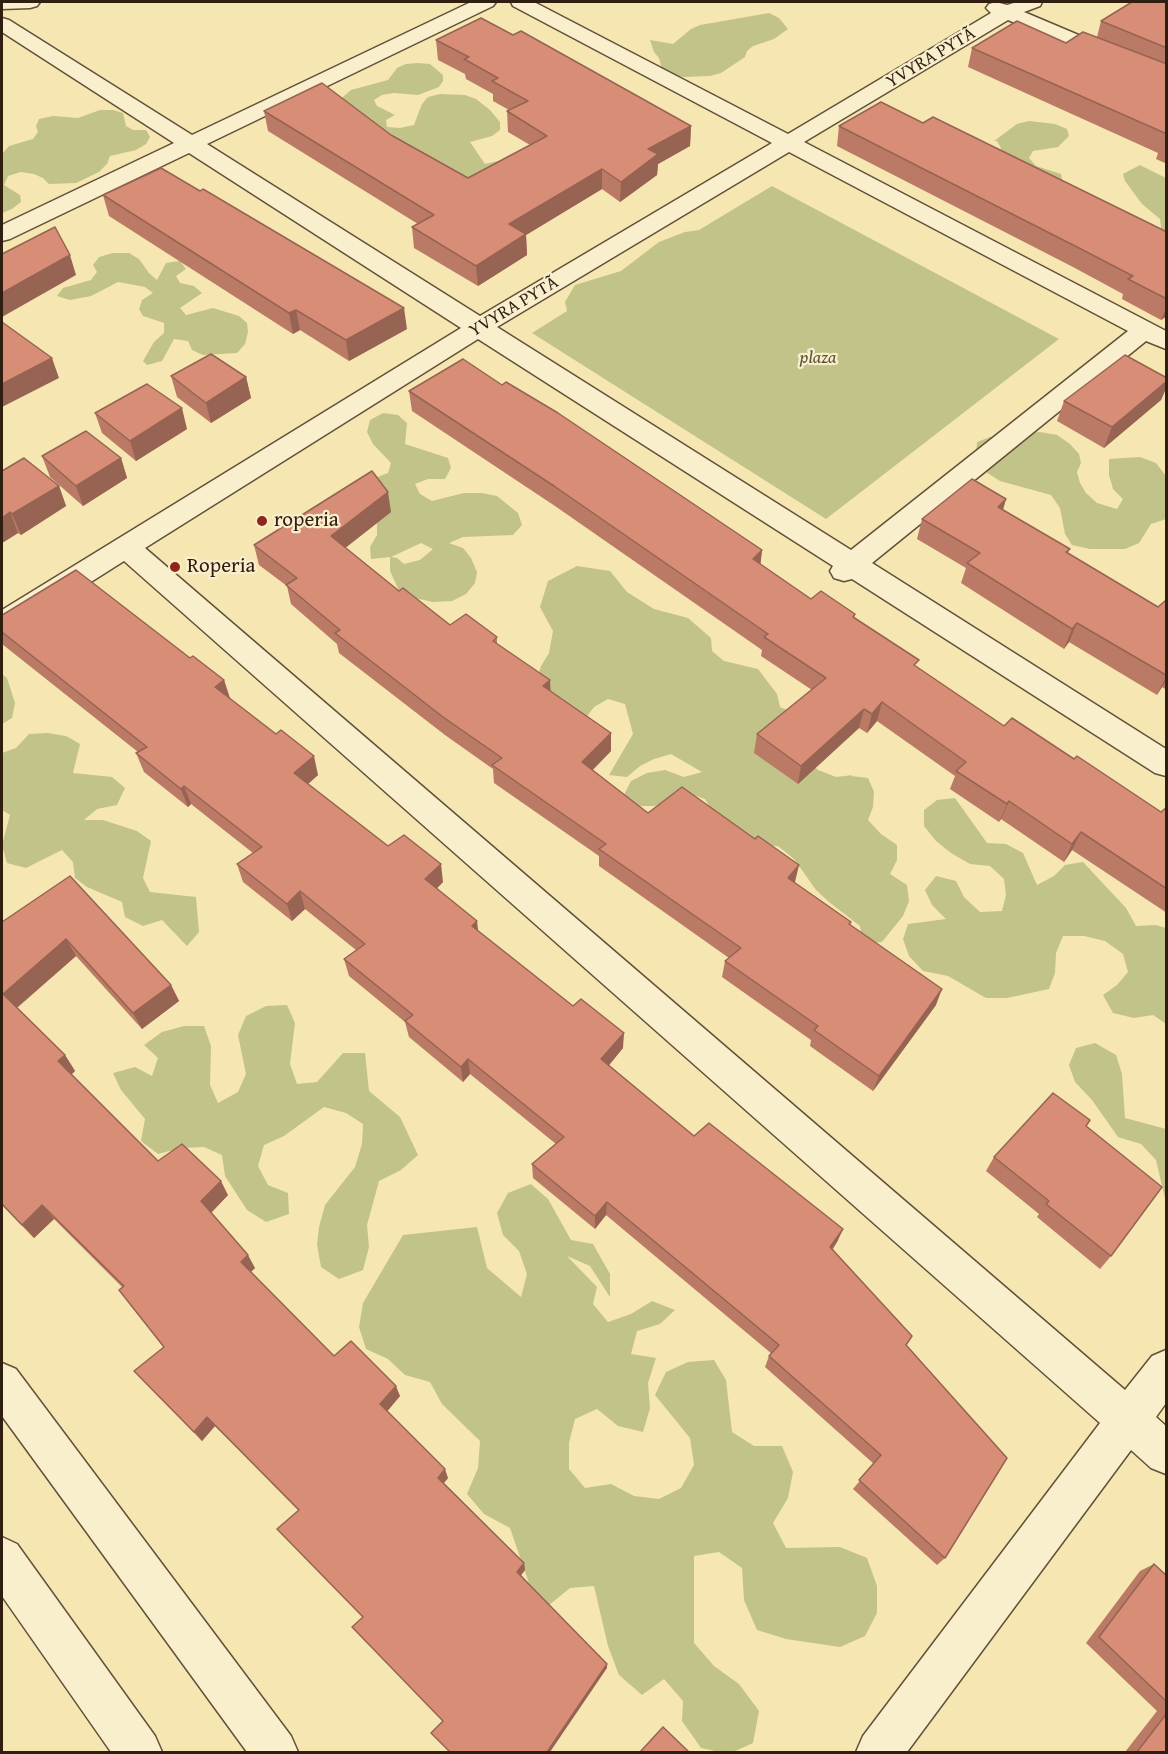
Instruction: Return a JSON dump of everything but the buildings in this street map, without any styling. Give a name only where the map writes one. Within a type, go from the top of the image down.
[{"type":"street","points":[[2,3],[30,2]]},
{"type":"street","points":[[2,234],[486,2]]},
{"type":"street","points":[[520,2],[1155,335],[848,568]]},
{"type":"street","points":[[980,2],[1167,79]]},
{"type":"street","name":"YVYRA PYTÃ","points":[[2,624],[478,328],[1007,12],[1039,3]]},
{"type":"street","points":[[4,29],[189,143],[848,568],[1167,764]]},
{"type":"street","points":[[127,548],[1167,1453]]},
{"type":"street","points":[[879,1752],[1167,1370]]},
{"type":"street","points":[[2,1383],[275,1752]]},
{"type":"street","points":[[2,1559],[139,1752]]},
{"type":"green space","points":[[769,13],[779,18],[788,29],[774,39],[753,46],[747,51],[745,57],[721,73],[710,76],[684,77],[672,75],[662,69],[650,40],[673,44],[691,29],[700,25]]},
{"type":"green space","points":[[406,64],[430,64],[443,75],[443,81],[439,87],[418,95],[394,93],[382,95],[374,100],[377,106],[395,115],[386,120],[387,127],[400,128],[414,125],[422,104],[428,97],[440,94],[465,95],[476,99],[500,122],[500,130],[492,136],[470,142],[485,164],[525,155],[470,187],[337,102],[351,90],[388,80],[397,68]]},
{"type":"green space","points":[[100,110],[123,113],[126,126],[133,130],[146,130],[150,137],[146,144],[136,150],[110,156],[107,164],[99,172],[76,183],[49,184],[34,174],[21,172],[8,176],[4,185],[20,195],[21,202],[2,213],[2,154],[9,146],[33,139],[38,132],[36,126],[39,119],[53,116],[78,118]]},
{"type":"green space","points":[[1029,121],[1055,124],[1067,129],[1069,136],[1058,147],[1033,151],[1029,158],[1036,166],[1061,174],[1064,189],[997,163],[1001,148],[997,141],[994,141],[1017,124]]},
{"type":"green space","points":[[1140,165],[1166,178],[1166,249],[1158,234],[1161,227],[1160,219],[1142,204],[1125,181],[1123,174]]},
{"type":"green space","name":"plaza","points":[[772,186],[1059,339],[826,519],[532,333],[567,311],[565,302],[575,285],[621,271],[659,242],[685,232],[699,230]]},
{"type":"green space","points":[[113,253],[129,253],[139,259],[157,280],[166,263],[180,261],[186,269],[176,276],[180,283],[194,286],[202,293],[180,308],[186,315],[213,308],[239,316],[247,323],[248,332],[245,344],[237,353],[203,355],[192,350],[188,341],[174,339],[162,361],[147,365],[143,361],[154,342],[164,333],[164,323],[143,316],[139,309],[142,300],[153,293],[145,287],[118,282],[91,296],[70,300],[57,296],[63,288],[91,280],[97,272],[93,265],[99,257]]},
{"type":"green space","points":[[383,413],[398,415],[407,423],[405,444],[448,458],[451,468],[445,479],[428,479],[415,484],[420,494],[432,501],[464,493],[482,493],[497,496],[518,513],[522,525],[513,535],[463,537],[449,543],[463,548],[471,558],[477,572],[475,583],[466,594],[452,601],[433,602],[401,595],[390,571],[390,557],[371,559],[370,547],[377,535],[377,524],[382,512],[359,484],[388,473],[391,463],[373,444],[367,432],[370,420]],"holes":[[[421,543],[433,549],[420,560],[404,564],[397,558],[391,557]]]},
{"type":"green space","points":[[1040,432],[1057,435],[1070,444],[1079,454],[1081,463],[1077,472],[1086,493],[1097,503],[1117,509],[1123,499],[1113,489],[1109,475],[1109,459],[1140,457],[1156,463],[1166,476],[1166,519],[1151,524],[1139,543],[1125,549],[1090,549],[1072,545],[1065,534],[1060,508],[1051,495],[1000,481],[986,472],[981,477],[975,466],[977,442],[990,437]]},
{"type":"green space","points":[[577,566],[610,571],[627,592],[654,609],[688,618],[711,638],[712,651],[724,661],[758,669],[777,694],[780,707],[796,714],[805,758],[818,770],[836,777],[853,775],[851,776],[868,778],[874,792],[873,807],[868,820],[881,834],[897,845],[897,860],[890,874],[907,885],[909,901],[903,916],[882,942],[863,944],[860,926],[816,890],[794,859],[778,846],[739,845],[725,832],[705,799],[687,793],[655,806],[637,806],[624,795],[631,781],[647,773],[665,770],[684,777],[702,772],[671,754],[640,766],[627,777],[609,775],[633,734],[625,704],[608,699],[594,707],[585,719],[567,715],[537,679],[541,666],[549,653],[553,631],[540,607],[548,581]]},
{"type":"green space","points":[[2,674],[7,678],[15,703],[12,718],[2,724]]},
{"type":"green space","points":[[48,733],[66,736],[80,744],[73,773],[112,777],[125,788],[117,805],[97,809],[84,820],[103,820],[137,831],[151,841],[143,878],[150,892],[196,897],[199,932],[187,946],[162,920],[143,926],[125,917],[122,902],[87,887],[75,878],[73,862],[62,850],[26,868],[7,863],[2,845],[10,815],[2,810],[2,753],[16,748],[29,734]]},
{"type":"green space","points":[[955,798],[987,843],[1006,844],[1023,853],[1037,885],[1054,876],[1065,865],[1083,862],[1126,908],[1136,926],[1156,925],[1166,928],[1166,1024],[1153,1015],[1134,1018],[1113,1013],[1103,995],[1117,985],[1128,972],[1123,954],[1105,941],[1084,936],[1063,936],[1056,953],[1055,973],[1049,989],[1007,998],[986,998],[948,976],[923,971],[909,956],[903,939],[908,924],[946,919],[932,905],[925,890],[936,876],[956,881],[964,897],[980,912],[1002,911],[1006,895],[1004,879],[990,866],[970,864],[951,853],[936,841],[924,826],[924,810],[937,800]]},
{"type":"green space","points":[[287,1005],[295,1023],[290,1064],[297,1084],[317,1082],[343,1053],[365,1053],[369,1091],[400,1117],[418,1155],[401,1170],[379,1181],[367,1225],[369,1247],[363,1270],[339,1279],[321,1267],[317,1245],[319,1227],[325,1205],[355,1167],[362,1144],[363,1124],[346,1113],[324,1107],[284,1136],[264,1145],[258,1166],[268,1185],[288,1193],[289,1214],[266,1222],[247,1210],[225,1176],[222,1155],[204,1147],[181,1148],[158,1154],[141,1141],[145,1119],[121,1090],[113,1073],[135,1067],[152,1076],[158,1058],[144,1045],[162,1032],[184,1026],[204,1026],[211,1046],[210,1085],[218,1103],[238,1092],[246,1074],[238,1035],[246,1016],[266,1006]]},
{"type":"green space","points":[[1095,1043],[1116,1055],[1122,1074],[1125,1118],[1166,1129],[1166,1203],[1156,1160],[1141,1144],[1118,1137],[1092,1100],[1075,1082],[1069,1065],[1076,1048]]},
{"type":"green space","points":[[531,1184],[548,1199],[571,1240],[593,1244],[610,1274],[610,1297],[590,1266],[567,1256],[597,1287],[593,1304],[608,1322],[631,1314],[652,1301],[675,1310],[660,1324],[637,1331],[631,1354],[656,1358],[648,1383],[650,1408],[643,1432],[618,1426],[597,1409],[575,1419],[569,1443],[569,1469],[585,1488],[611,1484],[634,1496],[659,1499],[681,1488],[694,1465],[690,1438],[655,1395],[666,1372],[688,1362],[714,1360],[726,1380],[732,1432],[754,1446],[782,1446],[793,1472],[788,1498],[773,1523],[786,1548],[840,1547],[867,1558],[877,1586],[877,1613],[865,1636],[840,1647],[786,1639],[757,1630],[744,1600],[742,1568],[719,1552],[694,1556],[694,1643],[714,1666],[739,1684],[759,1711],[753,1743],[733,1752],[701,1748],[682,1721],[683,1701],[664,1679],[642,1695],[619,1675],[608,1646],[594,1586],[570,1588],[549,1605],[529,1583],[510,1528],[484,1514],[467,1494],[478,1468],[480,1441],[442,1404],[430,1382],[405,1375],[388,1359],[366,1349],[359,1327],[363,1303],[403,1235],[477,1227],[487,1268],[521,1297],[527,1274],[519,1251],[503,1235],[497,1213],[508,1193]]},
{"type":"place","name":"roperia","points":[[262,521]]},
{"type":"place","name":"Roperia","points":[[175,567]]}]
